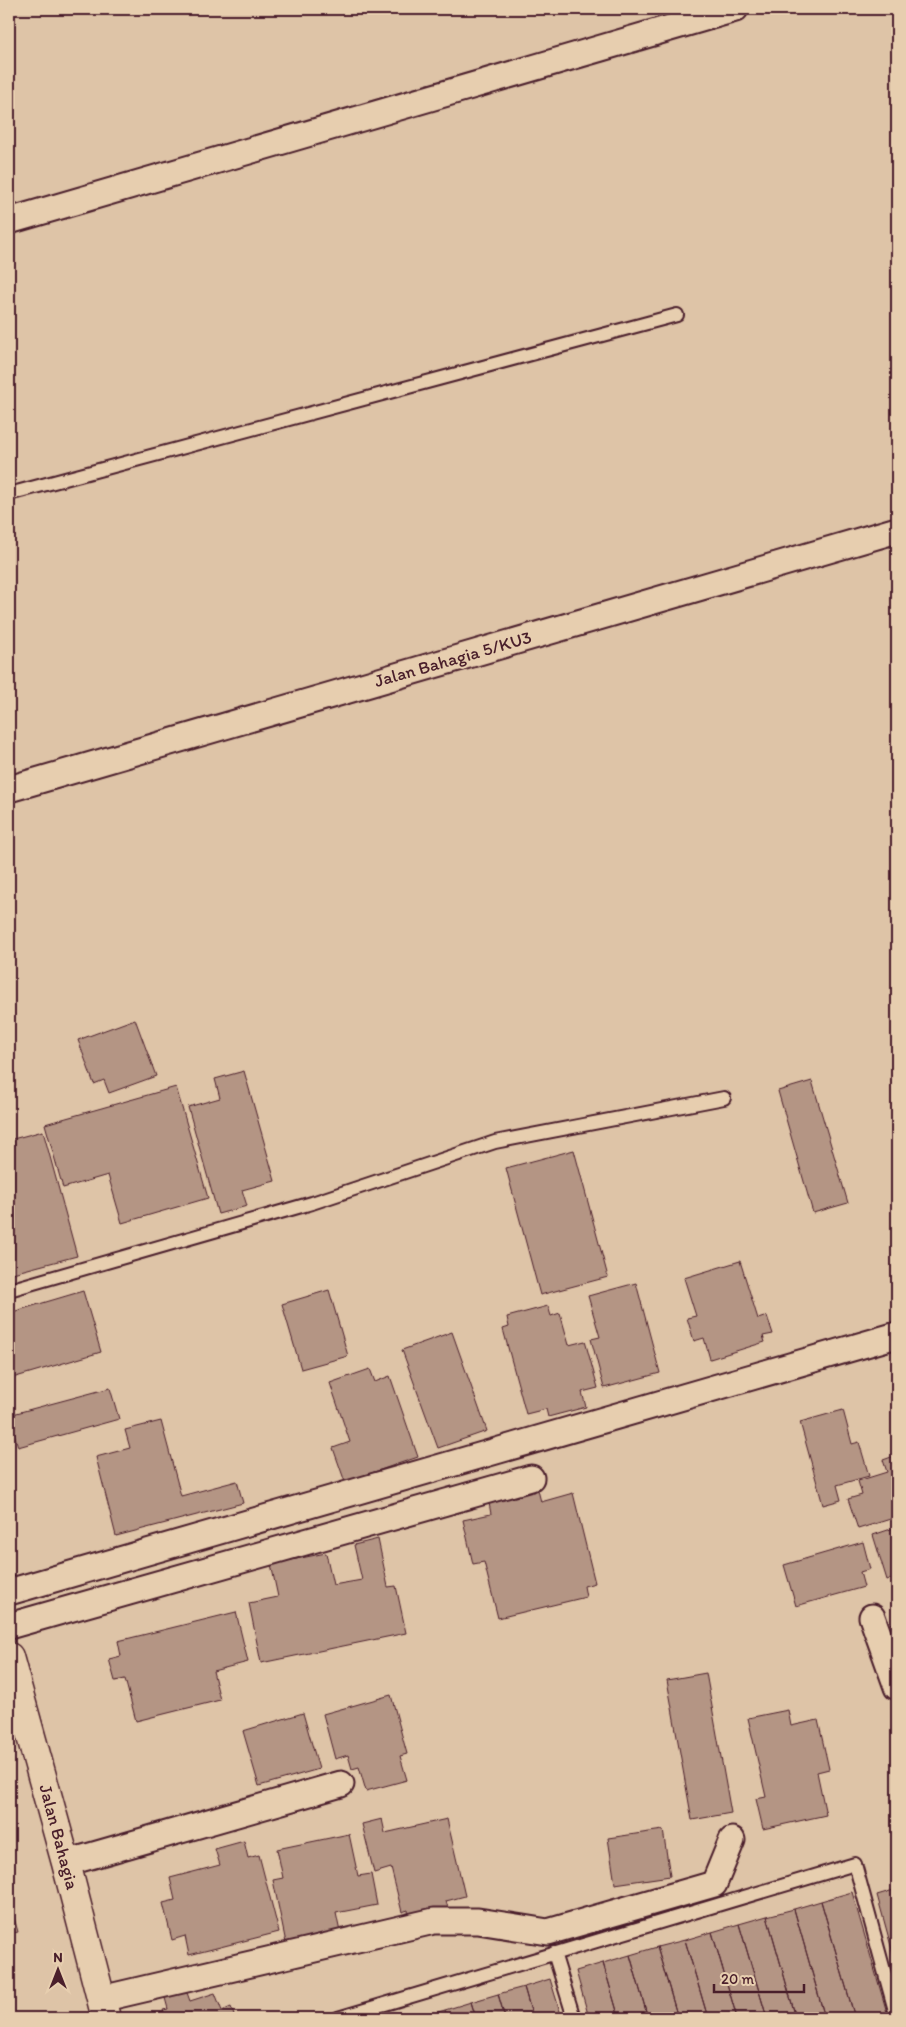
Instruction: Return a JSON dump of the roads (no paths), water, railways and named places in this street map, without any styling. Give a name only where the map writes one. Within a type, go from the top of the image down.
[{"type":"street","points":[[9,221],[735,9]]},
{"type":"street","name":"Jalan Bahagia 5/KU3","points":[[9,789],[897,530]]},
{"type":"street","points":[[9,1592],[897,1335]]},
{"type":"street","points":[[9,1626],[531,1478]]},
{"type":"street","points":[[872,1617],[897,1687]]},
{"type":"street","name":"Jalan Bahagia","points":[[9,1657],[17,1718],[66,1863],[103,2009]]},
{"type":"street","points":[[66,1863],[341,1784]]},
{"type":"street","points":[[103,2009],[434,1921],[478,1921],[548,1932],[714,1884],[732,1840]]},
{"type":"lane","points":[[9,494],[677,315]]},
{"type":"lane","points":[[9,1290],[312,1203],[495,1142],[724,1098]]},
{"type":"lane","points":[[338,2018],[855,1864],[897,2018]]},
{"type":"lane","points":[[554,1953],[574,2018]]}]
